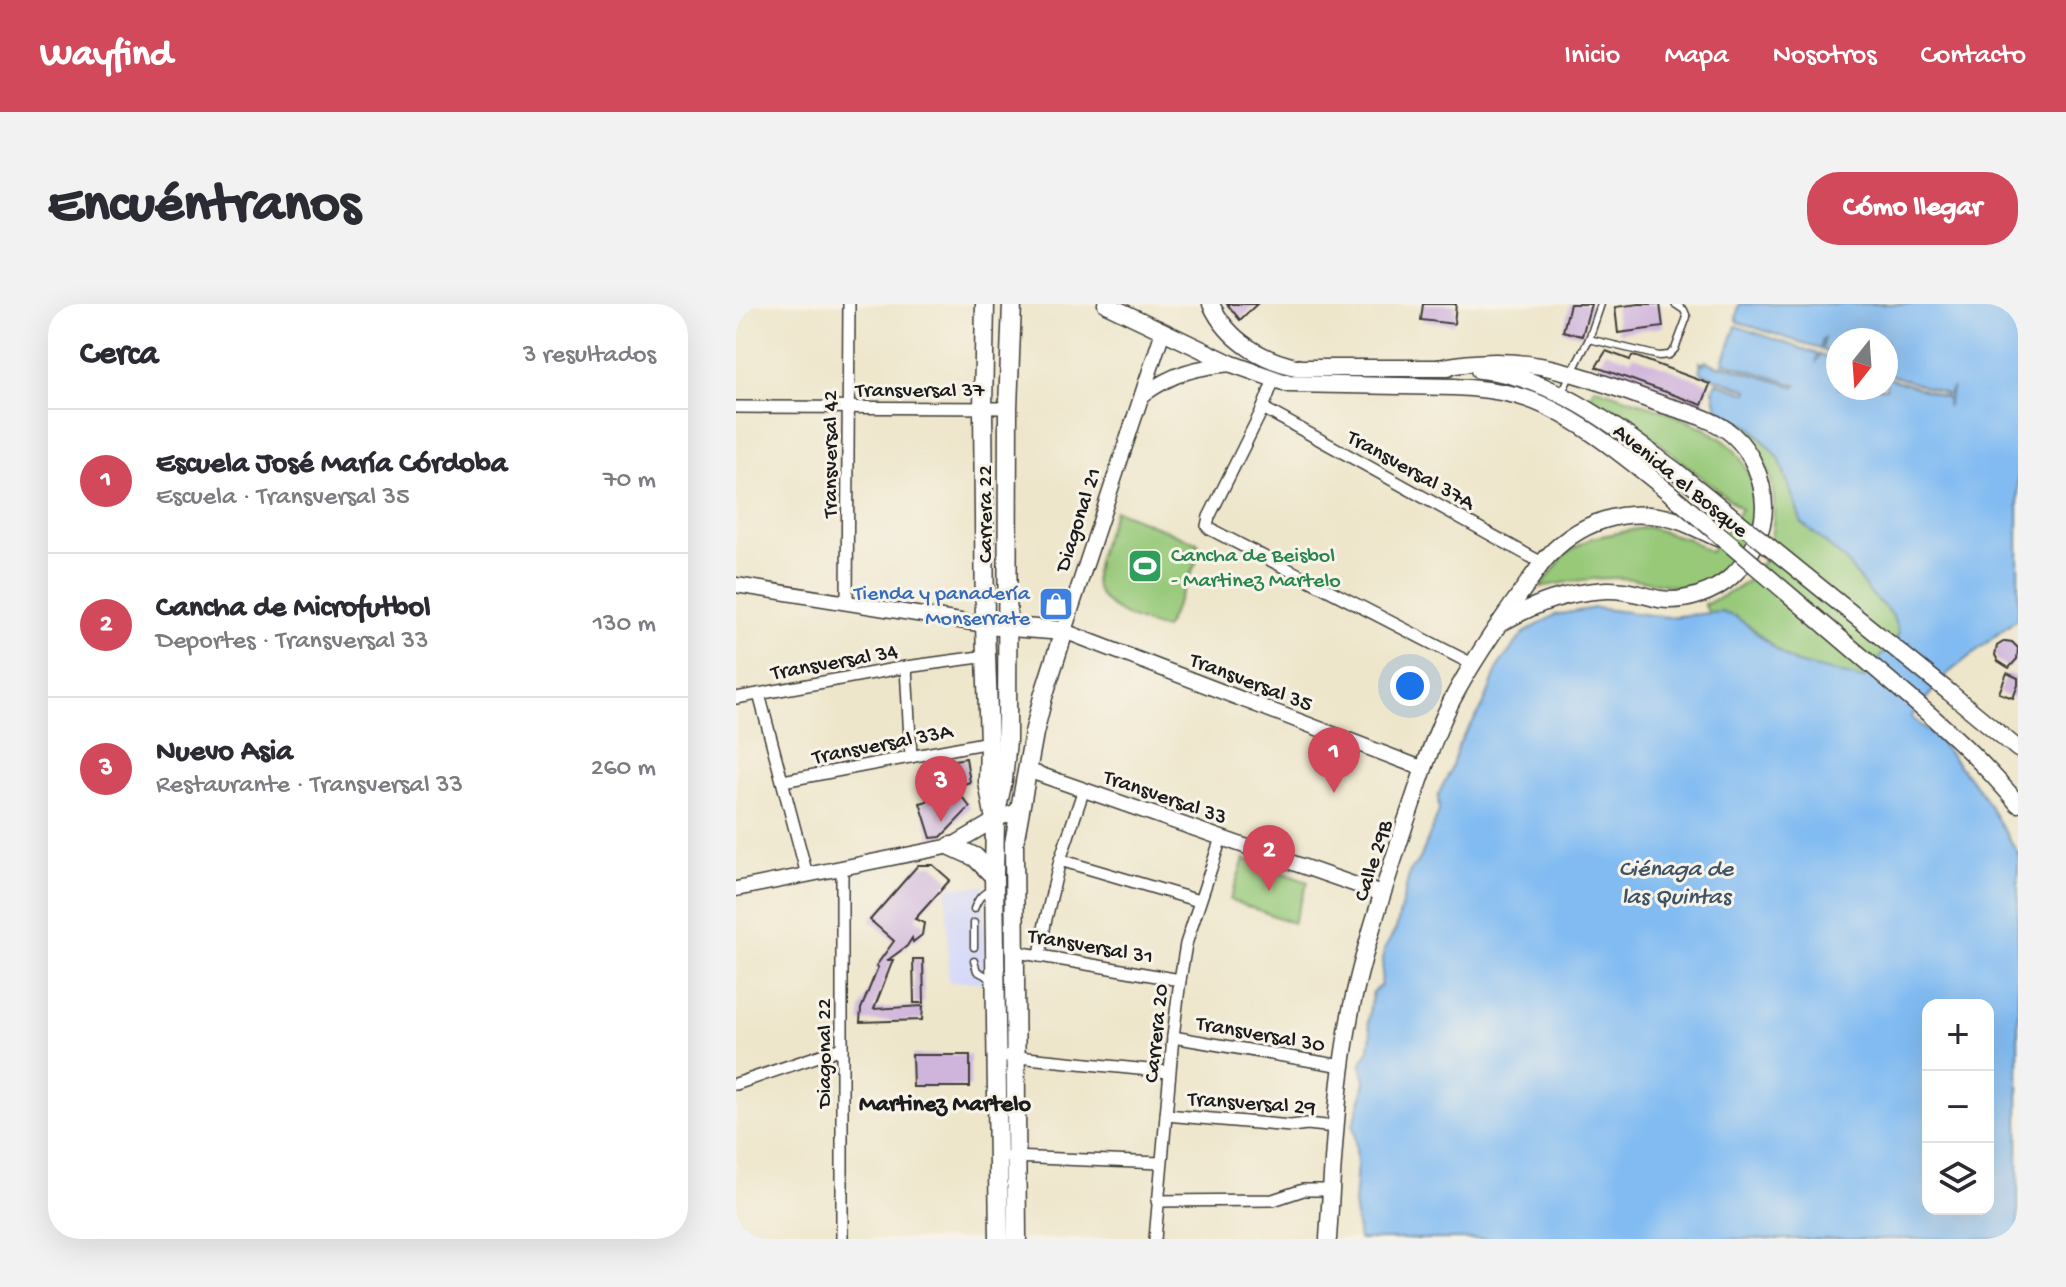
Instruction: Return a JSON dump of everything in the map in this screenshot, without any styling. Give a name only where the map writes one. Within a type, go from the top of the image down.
[{"type":"main road","name":"Carrera 22","points":[[985,304],[985,625],[989,720],[998,741]]},
{"type":"main road","name":"Carrera 22","points":[[1006,1056],[995,981],[995,820],[988,782],[998,741],[1007,627],[1012,304]]},
{"type":"main road","name":"Avenida el Bosque","points":[[1106,304],[1232,364],[1289,384],[1478,388],[1516,395],[1551,409],[1625,456],[1670,493],[1930,715],[1970,751],[2018,804]]},
{"type":"main road","name":"Avenida el Bosque","points":[[1211,304],[1224,326],[1238,340],[1254,352],[1286,365],[1301,368],[1488,370],[1507,373],[1561,394],[1676,471],[2018,749]]},
{"type":"main road","points":[[1438,368],[1498,361],[1538,364],[1573,372],[1701,418],[1721,426],[1742,445],[1758,474],[1763,493],[1762,527],[1754,548],[1728,580],[1702,593],[1678,599],[1661,599],[1619,590],[1583,592],[1536,604],[1499,624]]},
{"type":"main road","name":"Calle 29B","points":[[1328,1239],[1335,1127],[1357,984],[1382,894],[1424,769],[1451,703],[1499,624],[1542,563],[1569,536],[1604,520],[1642,515],[1680,522],[1723,540]]},
{"type":"main road","points":[[985,625],[1064,631]]},
{"type":"main road","name":"Diagonal 21","points":[[1027,770],[1043,697],[1064,631]]},
{"type":"main road","points":[[998,741],[1027,770]]},
{"type":"main road","name":"Carrera 22","points":[[999,1239],[1007,1157],[1006,1056],[1014,951],[1013,862],[1027,770]]},
{"type":"main road","points":[[951,846],[975,857],[994,882]]},
{"type":"main road","name":"Carrera 22","points":[[1007,1157],[1017,1239]]},
{"type":"street","name":"Transversal 42","points":[[847,603],[849,304]]},
{"type":"street","name":"Diagonal 21","points":[[1064,631],[1163,331]]},
{"type":"street","points":[[1143,396],[1175,375],[1232,364]]},
{"type":"street","points":[[1274,379],[1207,526],[1474,665]]},
{"type":"street","name":"Transversal 37","points":[[736,407],[1008,408]]},
{"type":"street","name":"Transversal 37A","points":[[1263,408],[1542,563]]},
{"type":"street","points":[[736,585],[985,625]]},
{"type":"street","name":"Transversal 35","points":[[1064,631],[1424,769]]},
{"type":"street","name":"Transversal 34","points":[[736,698],[906,667],[987,656]]},
{"type":"street","points":[[906,667],[911,757]]},
{"type":"street","points":[[759,694],[807,875]]},
{"type":"street","name":"Transversal 33A","points":[[783,781],[998,741]]},
{"type":"street","name":"Transversal 33","points":[[1027,770],[1382,894]]},
{"type":"street","points":[[1040,956],[1060,860],[1084,789]]},
{"type":"street","points":[[736,889],[951,846],[1019,810]]},
{"type":"street","name":"Carrera 20","points":[[1155,1239],[1180,980],[1186,944],[1221,838]]},
{"type":"street","points":[[1060,860],[1199,901]]},
{"type":"street","name":"Diagonal 22","points":[[839,1237],[842,868]]},
{"type":"street","name":"Transversal 31","points":[[995,948],[1180,980]]},
{"type":"street","name":"Transversal 30","points":[[1173,1037],[1342,1066]]},
{"type":"street","points":[[736,1084],[842,1048]]},
{"type":"street","points":[[1006,1056],[1169,1072]]},
{"type":"street","name":"Transversal 29","points":[[1166,1115],[1335,1127]]},
{"type":"street","points":[[1007,1157],[1161,1163]]},
{"type":"street","points":[[1157,1201],[1273,1200],[1303,1190],[1331,1190]]},
{"type":"street","points":[[736,1232],[739,1239]]},
{"type":"lane","points":[[1561,394],[1589,339],[1601,304]]},
{"type":"lane","points":[[1589,339],[1659,356],[1669,355],[1675,349],[1687,317],[1684,310],[1675,304]]},
{"type":"lane","points":[[974,909],[977,900],[994,882]]},
{"type":"lane","points":[[974,923],[974,947]]},
{"type":"lane","points":[[974,961],[977,971],[995,981]]},
{"type":"shaded area","points":[[984,886],[985,982],[948,982],[947,887]]},
{"type":"green space","points":[[1594,387],[1699,426],[1728,444],[1738,455],[1751,483],[1755,523],[1743,552],[1717,577],[1687,586],[1608,578],[1541,587],[1566,553],[1592,538],[1647,527],[1688,539],[1710,552],[1741,509],[1657,441],[1590,398]]},
{"type":"green space","points":[[1717,408],[1752,428],[1779,458],[1802,523],[1845,560],[1870,593],[1892,614],[1899,634],[1864,679],[1795,662],[1745,623],[1735,617],[1709,613],[1704,604],[1735,590],[1756,573],[1770,543],[1774,515],[1772,488],[1765,463],[1750,443],[1716,416]]},
{"type":"green space","name":"Cancha de Beisbol - Martinez Martelo","points":[[1115,510],[1198,543],[1200,554],[1165,629],[1120,612],[1102,597],[1096,587],[1098,560]]},
{"type":"green space","points":[[1244,859],[1308,882],[1293,923],[1230,900]]},
{"type":"water","name":"Ciénaga de las Quintas","points":[[1739,304],[2018,304],[2018,618],[1946,675],[1911,717],[1937,739],[1981,792],[2018,853],[2018,1239],[1359,1239],[1354,1204],[1357,1165],[1353,1126],[1365,1080],[1361,1065],[1369,1049],[1370,1006],[1373,992],[1381,985],[1384,950],[1396,929],[1410,871],[1420,859],[1439,811],[1438,795],[1459,744],[1483,706],[1499,665],[1524,633],[1555,615],[1595,608],[1667,617],[1721,612],[1746,624],[1797,663],[1863,679],[1899,634],[1892,614],[1870,593],[1845,560],[1802,523],[1779,458],[1752,428],[1717,408],[1713,390],[1716,382],[1747,393],[1748,390],[1701,373],[1700,362],[1722,365],[1796,387],[1723,362],[1736,326],[1818,354],[1816,363],[1820,354],[1826,356],[1826,400],[1898,400],[1898,381],[1948,398],[1947,407],[1953,387],[1949,395],[1898,377],[1898,328],[1826,328],[1826,352],[1822,350],[1825,338],[1820,349],[1738,320]]},
{"type":"building","points":[[1227,304],[1257,304],[1240,320]]},
{"type":"building","points":[[1423,304],[1456,304],[1454,324],[1421,320]]},
{"type":"building","points":[[1570,304],[1591,304],[1582,336],[1563,331]]},
{"type":"building","points":[[1660,304],[1663,327],[1618,333],[1615,307]]},
{"type":"building","points":[[1606,351],[1630,360],[1632,356],[1637,357],[1710,384],[1702,405],[1596,367]]},
{"type":"building","points":[[2005,641],[2012,642],[2018,648],[2017,659],[2009,668],[1995,655],[1997,646]]},
{"type":"building","points":[[2007,673],[2018,678],[2013,698],[1999,693]]},
{"type":"building","points":[[966,758],[970,782],[954,787],[970,807],[941,837],[931,838],[920,803],[928,801],[922,766]]},
{"type":"building","points":[[918,865],[933,865],[950,880],[915,919],[924,923],[922,935],[913,942],[912,938],[907,946],[888,960],[893,960],[874,1009],[923,1006],[922,1020],[860,1022],[861,1009],[876,966],[894,941],[870,920]]},
{"type":"building","points":[[913,959],[923,959],[924,1003],[914,1003]]},
{"type":"building","points":[[912,1055],[970,1055],[970,1087],[913,1087]]},
{"type":"place","name":"Cancha de Beisbol - Martinez Martelo","points":[[1145,566]]},
{"type":"place","name":"Tienda y panadería Monserrate","points":[[1056,604]]},
{"type":"place","name":"Escuela José María Córdoba","points":[[1334,793]]},
{"type":"place","name":"Nuevo Asia","points":[[941,822]]},
{"type":"place","name":"Cancha de Microfutbol","points":[[1269,891]]},
{"type":"district","name":"Martinez Martelo","points":[[945,1102]]}]
